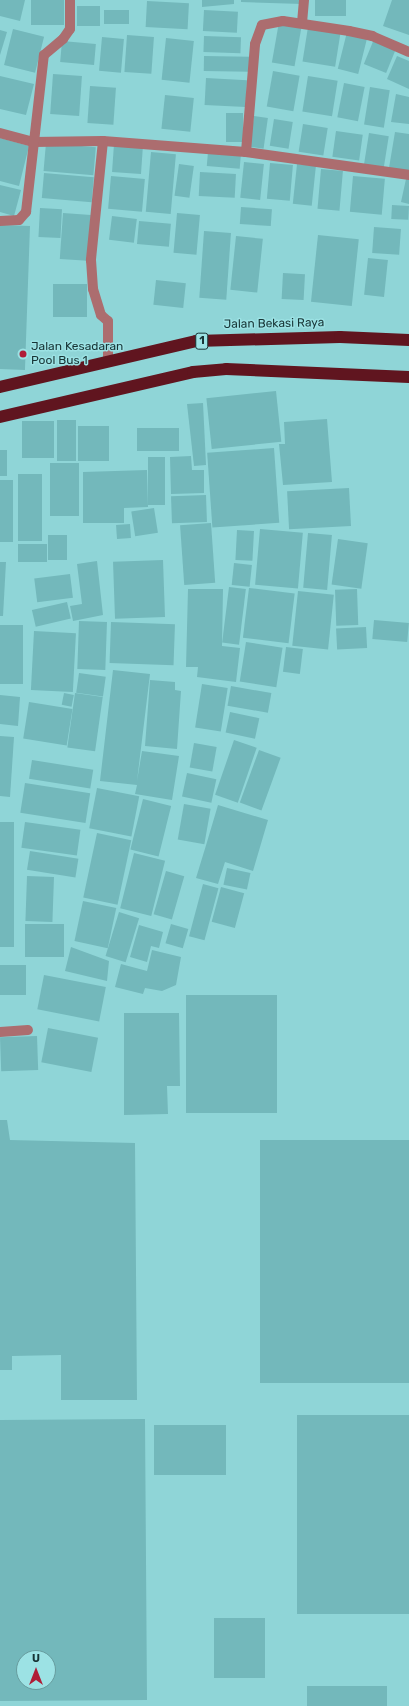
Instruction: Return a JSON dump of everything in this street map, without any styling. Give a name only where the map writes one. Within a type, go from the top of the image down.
[{"type":"highway","name":"Jalan Bekasi Raya","points":[[0,387],[108,362],[160,347],[233,338],[340,337],[409,340]]},
{"type":"highway","points":[[0,417],[193,372],[226,369],[409,376]]},
{"type":"street","points":[[0,221],[19,220],[26,212],[44,55],[63,39],[70,29],[70,0]]},
{"type":"street","points":[[302,23],[304,0]]},
{"type":"street","points":[[246,152],[255,44],[259,29],[268,22],[302,23],[372,36],[409,52]]},
{"type":"street","points":[[0,133],[33,142],[103,141],[246,152],[409,176]]},
{"type":"street","points":[[103,141],[91,260],[93,289],[101,315],[108,321],[108,362]]},
{"type":"street","points":[[0,1032],[28,1030]]},
{"type":"building","points":[[0,0],[25,0],[20,21],[0,16]]},
{"type":"building","points":[[31,0],[64,0],[64,25],[31,25]]},
{"type":"building","points":[[202,0],[234,0],[234,4],[202,7]]},
{"type":"building","points":[[241,0],[302,0],[302,4],[241,2]]},
{"type":"building","points":[[315,0],[346,0],[346,16],[315,16]]},
{"type":"building","points":[[392,0],[409,0],[409,35],[383,26]]},
{"type":"building","points":[[147,1],[189,3],[188,29],[146,27]]},
{"type":"building","points":[[77,6],[100,6],[100,26],[77,26]]},
{"type":"building","points":[[104,10],[129,10],[129,24],[104,24]]},
{"type":"building","points":[[204,10],[238,12],[237,33],[203,31]]},
{"type":"building","points":[[279,22],[302,26],[295,66],[272,62]]},
{"type":"building","points":[[308,27],[341,32],[335,67],[303,62]]},
{"type":"building","points":[[13,29],[44,37],[35,73],[4,65]]},
{"type":"building","points":[[0,30],[7,32],[0,55]]},
{"type":"building","points":[[347,32],[367,37],[358,74],[338,69]]},
{"type":"building","points":[[127,35],[154,37],[151,74],[124,72]]},
{"type":"building","points":[[204,36],[241,37],[240,53],[203,52]]},
{"type":"building","points":[[102,37],[124,39],[121,73],[99,71]]},
{"type":"building","points":[[166,38],[194,41],[189,83],[162,80]]},
{"type":"building","points":[[374,39],[396,48],[386,73],[364,64]]},
{"type":"building","points":[[62,41],[96,44],[94,65],[60,62]]},
{"type":"building","points":[[204,56],[250,57],[250,72],[204,71]]},
{"type":"building","points":[[397,56],[409,61],[409,89],[387,79]]},
{"type":"building","points":[[273,71],[300,76],[293,111],[267,106]]},
{"type":"building","points":[[53,74],[82,76],[79,116],[50,114]]},
{"type":"building","points":[[0,76],[34,84],[26,115],[0,109]]},
{"type":"building","points":[[308,76],[338,81],[332,116],[302,112]]},
{"type":"building","points":[[206,78],[247,80],[246,107],[205,105]]},
{"type":"building","points":[[344,83],[365,87],[358,121],[337,117]]},
{"type":"building","points":[[90,86],[116,88],[113,125],[87,123]]},
{"type":"building","points":[[370,87],[390,90],[384,128],[364,125]]},
{"type":"building","points":[[396,94],[409,97],[409,124],[391,122]]},
{"type":"building","points":[[165,95],[194,98],[190,132],[161,129]]},
{"type":"building","points":[[226,113],[243,113],[243,142],[226,142]]},
{"type":"building","points":[[254,116],[268,118],[264,149],[250,147]]},
{"type":"building","points":[[274,119],[293,122],[289,149],[270,146]]},
{"type":"building","points":[[303,124],[328,128],[323,156],[299,152]]},
{"type":"building","points":[[336,131],[363,135],[359,161],[332,157]]},
{"type":"building","points":[[395,132],[409,134],[409,171],[389,168]]},
{"type":"building","points":[[369,133],[389,136],[384,168],[364,165]]},
{"type":"building","points":[[0,138],[29,146],[19,186],[0,181]]},
{"type":"building","points":[[46,143],[96,147],[93,175],[44,171]]},
{"type":"building","points":[[114,144],[143,146],[141,174],[112,172]]},
{"type":"building","points":[[151,152],[176,154],[171,214],[146,212]]},
{"type":"building","points":[[208,152],[241,155],[240,169],[207,166]]},
{"type":"building","points":[[244,162],[264,164],[260,200],[240,198]]},
{"type":"building","points":[[270,163],[293,165],[290,201],[267,199]]},
{"type":"building","points":[[179,164],[194,166],[189,198],[175,196]]},
{"type":"building","points":[[297,164],[316,166],[312,206],[293,204]]},
{"type":"building","points":[[321,169],[343,171],[339,211],[318,209]]},
{"type":"building","points":[[200,172],[236,174],[235,198],[199,196]]},
{"type":"building","points":[[44,173],[94,177],[92,202],[42,198]]},
{"type":"building","points":[[111,176],[145,179],[142,212],[108,209]]},
{"type":"building","points":[[353,176],[385,179],[382,215],[350,212]]},
{"type":"building","points":[[406,179],[409,179],[409,204],[401,202]]},
{"type":"building","points":[[0,185],[21,190],[14,216],[0,212]]},
{"type":"building","points":[[392,205],[409,206],[408,220],[391,219]]},
{"type":"building","points":[[241,207],[272,209],[271,226],[240,224]]},
{"type":"building","points":[[40,208],[62,209],[60,238],[38,237]]},
{"type":"building","points":[[63,213],[91,215],[88,261],[60,259]]},
{"type":"building","points":[[177,213],[200,215],[196,255],[174,253]]},
{"type":"building","points":[[112,216],[137,219],[134,243],[109,240]]},
{"type":"building","points":[[139,221],[171,224],[169,247],[137,244]]},
{"type":"building","points":[[0,225],[30,226],[25,370],[0,369]]},
{"type":"building","points":[[374,227],[401,229],[399,255],[372,253]]},
{"type":"building","points":[[204,231],[231,233],[226,300],[199,298]]},
{"type":"building","points":[[318,235],[359,239],[352,306],[311,302]]},
{"type":"building","points":[[236,236],[263,239],[257,293],[230,290]]},
{"type":"building","points":[[368,258],[388,260],[384,297],[364,295]]},
{"type":"building","points":[[283,273],[305,274],[304,300],[282,299]]},
{"type":"building","points":[[156,280],[186,283],[183,308],[153,305]]},
{"type":"building","points":[[53,284],[87,284],[87,317],[53,317]]},
{"type":"building","points":[[276,391],[281,442],[212,449],[206,398]]},
{"type":"building","points":[[203,403],[206,465],[194,466],[187,404]]},
{"type":"building","points":[[327,419],[332,482],[283,485],[279,444],[285,444],[284,422]]},
{"type":"building","points":[[57,420],[76,420],[76,461],[57,461]]},
{"type":"building","points":[[22,421],[54,421],[54,458],[22,458]]},
{"type":"building","points":[[78,426],[109,426],[109,461],[78,461]]},
{"type":"building","points":[[137,428],[179,428],[179,451],[137,451]]},
{"type":"building","points":[[274,448],[279,523],[212,527],[207,453]]},
{"type":"building","points":[[0,450],[7,450],[7,476],[0,476]]},
{"type":"building","points":[[191,456],[192,470],[204,470],[204,493],[171,494],[170,457]]},
{"type":"building","points":[[148,457],[165,457],[165,505],[148,505]]},
{"type":"building","points":[[50,463],[79,463],[79,516],[50,516]]},
{"type":"building","points":[[147,470],[148,507],[124,508],[124,523],[83,523],[83,472]]},
{"type":"building","points":[[18,474],[42,474],[42,541],[18,541]]},
{"type":"building","points":[[0,480],[13,480],[13,542],[0,542]]},
{"type":"building","points":[[349,488],[351,526],[289,529],[287,491]]},
{"type":"building","points":[[206,495],[207,522],[172,523],[171,496]]},
{"type":"building","points":[[154,508],[158,533],[135,536],[131,512]]},
{"type":"building","points":[[211,523],[215,583],[184,585],[180,525]]},
{"type":"building","points":[[130,524],[131,538],[117,539],[116,525]]},
{"type":"building","points":[[260,529],[303,533],[298,589],[255,585]]},
{"type":"building","points":[[237,530],[254,531],[252,561],[235,560]]},
{"type":"building","points":[[308,533],[332,535],[327,590],[303,588]]},
{"type":"building","points":[[48,535],[67,535],[67,560],[48,560]]},
{"type":"building","points":[[338,539],[368,543],[361,589],[332,585]]},
{"type":"building","points":[[18,544],[47,544],[47,562],[18,562]]},
{"type":"building","points":[[163,560],[165,617],[115,619],[113,562]]},
{"type":"building","points":[[97,561],[103,615],[73,621],[70,606],[82,604],[77,564]]},
{"type":"building","points":[[0,562],[6,562],[3,616],[0,616]]},
{"type":"building","points":[[234,563],[252,565],[250,587],[232,585]]},
{"type":"building","points":[[70,574],[73,598],[37,602],[34,578]]},
{"type":"building","points":[[229,587],[246,589],[239,645],[222,643]]},
{"type":"building","points":[[249,588],[295,594],[289,643],[243,638]]},
{"type":"building","points":[[188,589],[223,589],[222,646],[240,648],[236,682],[197,677],[198,667],[186,667]]},
{"type":"building","points":[[357,589],[358,625],[336,626],[335,590]]},
{"type":"building","points":[[298,591],[334,595],[328,649],[292,646]]},
{"type":"building","points":[[67,602],[71,619],[36,627],[32,610]]},
{"type":"building","points":[[374,620],[409,623],[407,642],[372,639]]},
{"type":"building","points":[[79,621],[107,622],[105,670],[77,669]]},
{"type":"building","points":[[111,622],[175,624],[174,665],[110,663]]},
{"type":"building","points":[[0,625],[23,625],[23,684],[0,684]]},
{"type":"building","points":[[366,627],[367,648],[337,650],[336,629]]},
{"type":"building","points":[[34,631],[76,633],[73,692],[31,690]]},
{"type":"building","points":[[246,642],[283,648],[276,687],[240,682]]},
{"type":"building","points":[[286,647],[303,649],[300,674],[283,672]]},
{"type":"building","points":[[113,670],[150,674],[137,781],[142,751],[179,756],[172,800],[135,794],[137,785],[100,781]]},
{"type":"building","points":[[79,673],[106,677],[103,697],[76,693]]},
{"type":"building","points":[[150,680],[175,682],[175,690],[181,691],[177,749],[145,746]]},
{"type":"building","points":[[202,684],[228,688],[221,732],[195,727]]},
{"type":"building","points":[[231,686],[271,693],[268,713],[228,706]]},
{"type":"building","points":[[64,693],[74,695],[72,707],[62,705]]},
{"type":"building","points":[[75,693],[103,697],[95,751],[67,747]]},
{"type":"building","points":[[0,695],[20,697],[18,726],[0,724]]},
{"type":"building","points":[[29,702],[72,709],[67,745],[23,739]]},
{"type":"building","points":[[230,712],[259,718],[255,739],[226,733]]},
{"type":"building","points":[[0,736],[14,737],[10,797],[0,796]]},
{"type":"building","points":[[234,740],[257,748],[238,803],[215,795]]},
{"type":"building","points":[[194,743],[217,747],[212,772],[190,768]]},
{"type":"building","points":[[259,750],[281,758],[261,810],[240,803]]},
{"type":"building","points":[[32,760],[93,770],[90,788],[29,779]]},
{"type":"building","points":[[187,773],[216,779],[211,803],[182,796]]},
{"type":"building","points":[[25,783],[90,793],[85,823],[20,813]]},
{"type":"building","points":[[97,788],[139,796],[131,836],[89,828]]},
{"type":"building","points":[[143,799],[171,806],[159,856],[130,849]]},
{"type":"building","points":[[184,804],[211,809],[204,844],[178,839]]},
{"type":"building","points":[[218,805],[268,820],[253,871],[225,862],[218,884],[196,878]]},
{"type":"building","points":[[0,822],[14,822],[14,947],[0,947]]},
{"type":"building","points":[[25,822],[80,830],[77,856],[21,848]]},
{"type":"building","points":[[97,833],[131,840],[118,905],[83,898]]},
{"type":"building","points":[[30,851],[78,859],[75,877],[27,870]]},
{"type":"building","points":[[134,853],[165,861],[151,916],[120,908]]},
{"type":"building","points":[[227,868],[250,873],[247,890],[223,885]]},
{"type":"building","points":[[166,871],[184,876],[172,919],[154,914]]},
{"type":"building","points":[[27,876],[54,877],[52,922],[25,921]]},
{"type":"building","points":[[203,884],[218,888],[204,940],[189,936]]},
{"type":"building","points":[[221,887],[244,893],[235,928],[212,922]]},
{"type":"building","points":[[83,901],[116,908],[108,948],[74,941]]},
{"type":"building","points":[[119,912],[139,918],[126,962],[106,956]]},
{"type":"building","points":[[25,924],[64,924],[64,957],[25,957]]},
{"type":"building","points":[[171,924],[188,929],[183,948],[165,943]]},
{"type":"building","points":[[139,925],[163,932],[159,948],[151,946],[147,962],[130,957]]},
{"type":"building","points":[[71,947],[109,961],[107,981],[65,971]]},
{"type":"building","points":[[152,950],[181,957],[176,985],[162,991],[145,988],[143,994],[115,987],[121,964],[147,971]]},
{"type":"building","points":[[0,965],[26,965],[26,995],[0,995]]},
{"type":"building","points":[[44,975],[106,987],[99,1021],[37,1009]]},
{"type":"building","points":[[186,995],[277,995],[277,1113],[186,1113]]},
{"type":"building","points":[[124,1013],[179,1013],[180,1086],[167,1086],[168,1114],[124,1115]]},
{"type":"building","points":[[48,1028],[98,1038],[91,1072],[41,1062]]},
{"type":"building","points":[[37,1036],[38,1070],[1,1071],[0,1037]]},
{"type":"building","points":[[0,1120],[7,1120],[10,1140],[135,1143],[137,1400],[61,1400],[61,1355],[12,1356],[12,1370],[0,1370]]},
{"type":"building","points":[[260,1140],[409,1140],[409,1383],[260,1383]]},
{"type":"building","points":[[297,1415],[409,1415],[409,1614],[297,1614]]},
{"type":"building","points":[[145,1419],[147,1700],[0,1701],[0,1420]]},
{"type":"building","points":[[154,1425],[226,1425],[226,1475],[154,1475]]},
{"type":"building","points":[[214,1618],[265,1618],[265,1678],[214,1678]]},
{"type":"building","points":[[307,1686],[387,1686],[387,1706],[307,1706]]},
{"type":"place","name":"Jalan Kesadaran Pool Bus 1","points":[[23,354]]}]
